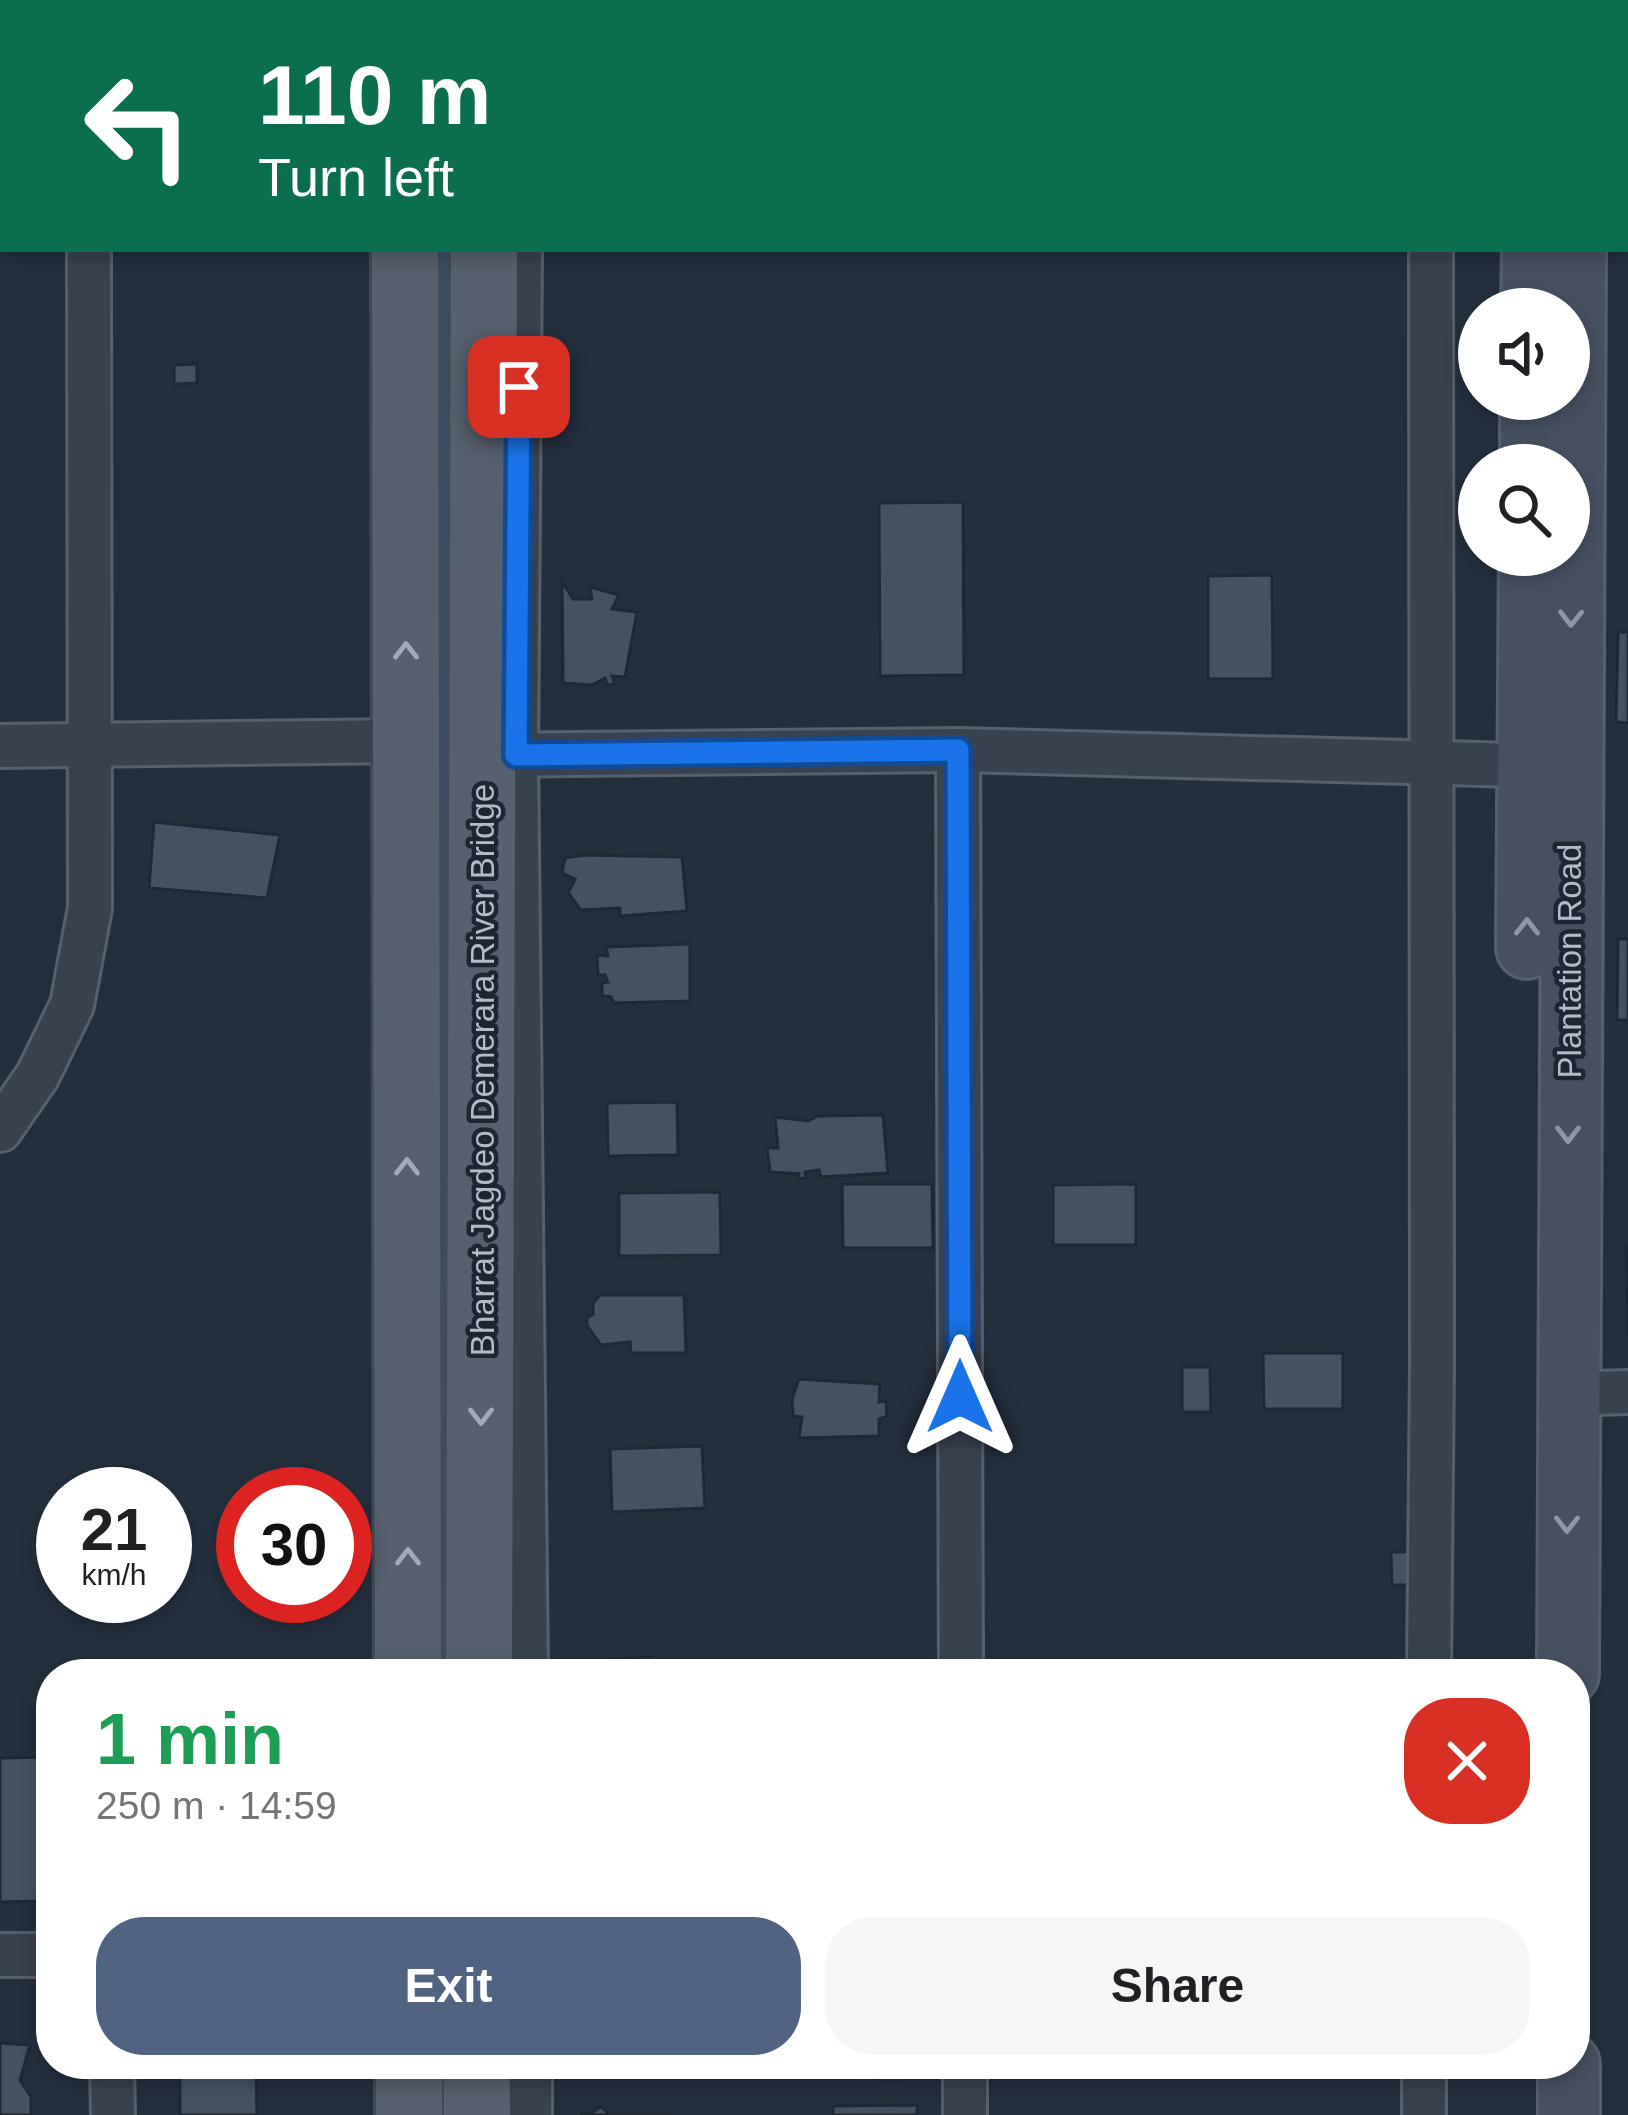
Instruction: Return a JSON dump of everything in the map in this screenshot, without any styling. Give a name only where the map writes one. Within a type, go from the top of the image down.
[{"type":"main road","points":[[405,252],[408,1659]]},
{"type":"main road","name":"Bharrat Jagdeo Demerara River Bridge","points":[[479,1659],[500,755],[484,252]]},
{"type":"main road","points":[[409,2079],[409,2115]]},
{"type":"main road","points":[[477,2079],[477,2115]]},
{"type":"street","points":[[0,1130],[38,1075],[72,1005],[90,908],[89,252]]},
{"type":"street","points":[[520,252],[500,755],[526,1659]]},
{"type":"street","points":[[1429,1659],[1431,252]]},
{"type":"street","points":[[1532,288],[1533,252]]},
{"type":"street","name":"Plantation Road","points":[[1527,1659],[1548,766],[1575,252]]},
{"type":"street","name":"Plantation Road","points":[[1532,576],[1548,766],[1567,1394],[1568,1659]]},
{"type":"street","points":[[0,746],[406,741]]},
{"type":"street","points":[[500,755],[958,750],[1548,766]]},
{"type":"street","points":[[958,750],[961,1659]]},
{"type":"street","points":[[1567,1394],[1628,1392]]},
{"type":"street","points":[[0,1955],[36,1954]]},
{"type":"street","points":[[112,2079],[113,2115]]},
{"type":"street","points":[[530,2079],[530,2115]]},
{"type":"street","points":[[965,2079],[965,2115]]},
{"type":"street","points":[[1424,2079],[1424,2115]]},
{"type":"street","points":[[1527,2079],[1527,2115]]},
{"type":"street","points":[[1569,2079],[1569,2115]]},
{"type":"building","points":[[197,364],[197,383],[174,384],[174,365]]},
{"type":"building","points":[[963,502],[964,675],[880,676],[879,503]]},
{"type":"building","points":[[1272,575],[1273,679],[1208,679],[1208,576]]},
{"type":"building","points":[[562,581],[573,599],[592,599],[590,587],[619,595],[612,609],[637,612],[625,677],[612,676],[615,684],[607,685],[605,678],[592,685],[563,683]]},
{"type":"building","points":[[1618,632],[1628,632],[1628,723],[1616,722]]},
{"type":"building","points":[[154,822],[280,835],[267,898],[149,888]]},
{"type":"building","points":[[682,857],[687,911],[620,916],[620,908],[581,910],[568,893],[575,879],[562,873],[565,858]]},
{"type":"building","points":[[1618,939],[1628,939],[1628,1020],[1617,1020]]},
{"type":"building","points":[[690,944],[690,1001],[614,1003],[611,997],[602,996],[602,983],[608,982],[605,975],[598,975],[597,955],[608,956],[606,947]]},
{"type":"building","points":[[677,1102],[678,1155],[608,1156],[607,1103]]},
{"type":"building","points":[[883,1115],[888,1173],[821,1177],[819,1170],[805,1172],[806,1178],[799,1179],[799,1174],[770,1172],[767,1148],[778,1148],[775,1117],[808,1121],[818,1116]]},
{"type":"building","points":[[842,1184],[932,1184],[933,1248],[843,1248]]},
{"type":"building","points":[[1136,1184],[1136,1245],[1053,1245],[1053,1185]]},
{"type":"building","points":[[720,1192],[721,1255],[619,1256],[619,1193]]},
{"type":"building","points":[[1628,1245],[1628,1335],[1627,1335]]},
{"type":"building","points":[[600,1295],[684,1295],[686,1353],[631,1353],[630,1342],[601,1345],[587,1326]]},
{"type":"building","points":[[1263,1353],[1343,1353],[1343,1409],[1264,1409]]},
{"type":"building","points":[[1182,1367],[1210,1367],[1211,1412],[1182,1412]]},
{"type":"building","points":[[799,1379],[880,1384],[879,1402],[886,1401],[887,1416],[879,1419],[879,1436],[799,1438],[802,1417],[793,1416],[792,1399]]},
{"type":"building","points":[[702,1446],[705,1508],[612,1512],[610,1449]]},
{"type":"building","points":[[1391,1552],[1411,1552],[1411,1585],[1392,1585]]},
{"type":"building","points":[[36,1757],[36,1901],[0,1902],[0,1758]]},
{"type":"building","points":[[0,2043],[30,2045],[20,2080],[31,2097],[31,2115],[0,2115]]},
{"type":"building","points":[[180,2079],[256,2079],[257,2115],[180,2115]]},
{"type":"building","points":[[917,2105],[917,2115],[833,2115],[833,2106]]},
{"type":"building","points":[[601,2106],[610,2115],[581,2113],[592,2113]]},
{"type":"waterway","points":[[445,1659],[447,252]]},
{"type":"waterway","points":[[443,2115],[444,2079]]},
{"type":"route","points":[[519,387],[516,755],[958,750],[960,1397]]}]
